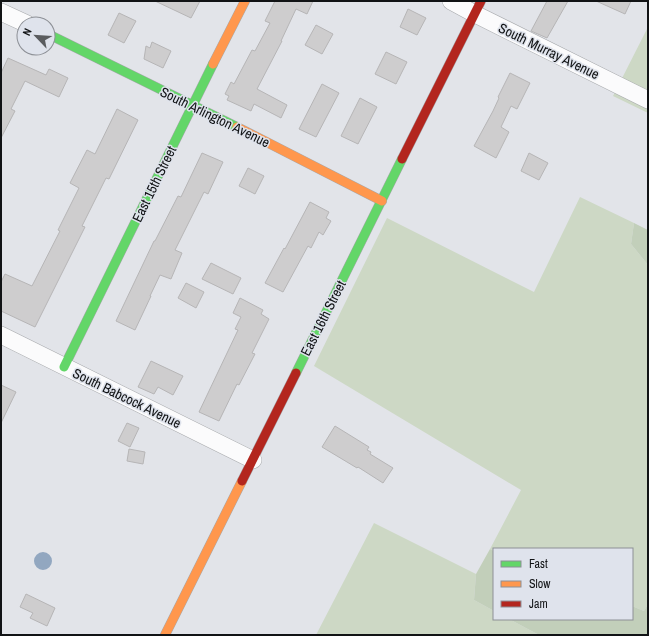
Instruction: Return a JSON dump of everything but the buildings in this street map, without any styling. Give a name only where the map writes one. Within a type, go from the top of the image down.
[{"type":"street","name":"East 15th Street","points":[[64,367],[245,1]]},
{"type":"street","name":"South Murray Avenue","points":[[451,1],[478,7],[648,100]]},
{"type":"street","name":"East 16th Street","points":[[165,635],[478,7]]},
{"type":"street","points":[[1,12],[16,19]]},
{"type":"street","name":"South Arlington Avenue","points":[[56,38],[287,152],[382,201]]},
{"type":"street","name":"South Babcock Avenue","points":[[1,335],[253,460]]},
{"type":"green space","points":[[648,27],[648,113],[613,96]]},
{"type":"green space","points":[[580,197],[634,223],[631,244],[648,265],[648,604],[644,611],[633,606],[633,548],[493,548],[493,550],[490,549],[521,490],[314,366],[387,218],[534,292]]},
{"type":"green space","points":[[634,223],[648,230],[648,265],[631,244]]},
{"type":"green space","points":[[374,523],[476,574],[474,600],[493,610],[493,620],[511,620],[539,635],[316,635]]},
{"type":"green space","points":[[490,549],[493,550],[493,610],[474,600],[476,574]]},
{"type":"green space","points":[[648,604],[648,635],[539,635],[511,620],[633,620],[633,606],[644,611]]},
{"type":"water","points":[[43,552],[49,555],[52,561],[49,567],[43,570],[37,567],[34,561],[37,555]]},
{"type":"traffic: fast","points":[[56,38],[237,127]]},
{"type":"traffic: fast","points":[[64,367],[213,64]]},
{"type":"traffic: fast","points":[[296,373],[402,159]]},
{"type":"traffic: slow","points":[[213,64],[245,1]]},
{"type":"traffic: slow","points":[[237,127],[382,201]]},
{"type":"traffic: slow","points":[[165,635],[242,481]]},
{"type":"traffic: jam","points":[[402,159],[481,1]]},
{"type":"traffic: jam","points":[[242,481],[296,373]]}]
